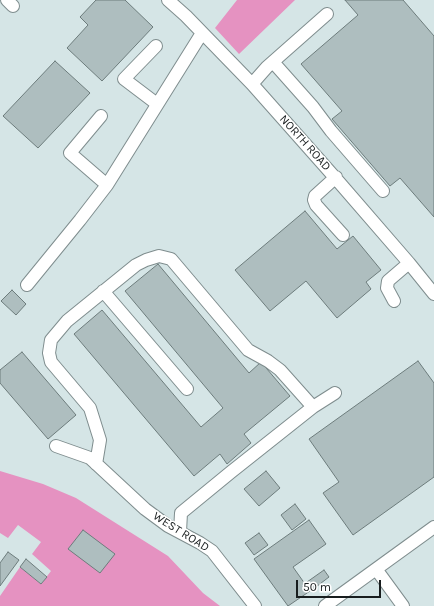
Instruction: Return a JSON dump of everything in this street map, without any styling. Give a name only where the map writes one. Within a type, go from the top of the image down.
[{"type":"street","name":"NORTH ROAD","points":[[169,0],[252,84],[336,177],[434,294]]},
{"type":"street","points":[[252,84],[273,62],[327,14]]},
{"type":"street","points":[[27,285],[107,185],[202,33]]},
{"type":"street","points":[[156,46],[124,79],[157,104]]},
{"type":"street","points":[[273,62],[313,107],[383,191]]},
{"type":"street","points":[[101,116],[70,153],[107,185]]},
{"type":"street","points":[[336,177],[315,196],[314,200],[316,206],[343,234]]},
{"type":"street","points":[[96,464],[100,440],[90,408],[51,362],[49,353],[51,340],[67,321],[136,265],[159,256],[171,259],[248,350],[268,361],[280,370],[313,407]]},
{"type":"street","points":[[394,301],[387,288],[388,281],[409,263]]},
{"type":"street","points":[[103,291],[187,388]]},
{"type":"street","points":[[180,532],[181,513],[230,472],[313,407],[335,393]]},
{"type":"street","name":"WEST ROAD","points":[[56,446],[90,458],[145,509],[168,526],[200,542],[212,551],[255,606]]},
{"type":"street","points":[[325,606],[434,526]]},
{"type":"street","points":[[376,569],[403,606]]},
{"type":"shaded area","points":[[237,0],[295,0],[239,54],[215,28]]},
{"type":"shaded area","points":[[0,471],[43,484],[76,498],[168,556],[203,593],[220,606],[0,606],[0,596],[20,567],[41,584],[51,571],[32,554],[41,542],[18,525],[8,538],[0,533]]},
{"type":"building","points":[[96,0],[125,0],[153,27],[102,81],[67,48],[88,25],[80,17]]},
{"type":"building","points":[[345,0],[403,0],[434,36],[434,217],[400,178],[390,186],[332,119],[342,111],[301,64],[358,15]]},
{"type":"building","points":[[55,61],[90,93],[38,148],[3,116]]},
{"type":"building","points":[[305,211],[337,249],[353,236],[381,270],[366,282],[371,289],[337,318],[306,281],[270,311],[235,270]]},
{"type":"building","points":[[158,264],[249,373],[261,362],[290,396],[244,434],[251,443],[227,464],[220,454],[194,476],[74,334],[102,310],[201,427],[223,408],[125,291]]},
{"type":"building","points":[[12,290],[26,304],[16,315],[1,301]]},
{"type":"building","points":[[22,352],[76,415],[48,439],[0,383],[0,370]]},
{"type":"building","points":[[418,361],[434,383],[434,477],[353,535],[323,493],[339,482],[309,439]]},
{"type":"building","points":[[266,471],[280,488],[259,506],[244,489]]},
{"type":"building","points":[[295,504],[306,519],[292,530],[281,515]]},
{"type":"building","points":[[309,520],[326,544],[293,567],[310,591],[288,606],[254,559]]},
{"type":"building","points":[[83,530],[115,554],[100,573],[68,549]]},
{"type":"building","points":[[259,533],[268,545],[254,555],[245,543]]},
{"type":"building","points":[[8,552],[19,560],[0,586],[0,563]]},
{"type":"building","points":[[26,559],[47,577],[41,584],[20,567]]},
{"type":"building","points":[[324,570],[329,577],[312,590],[307,582]]}]
